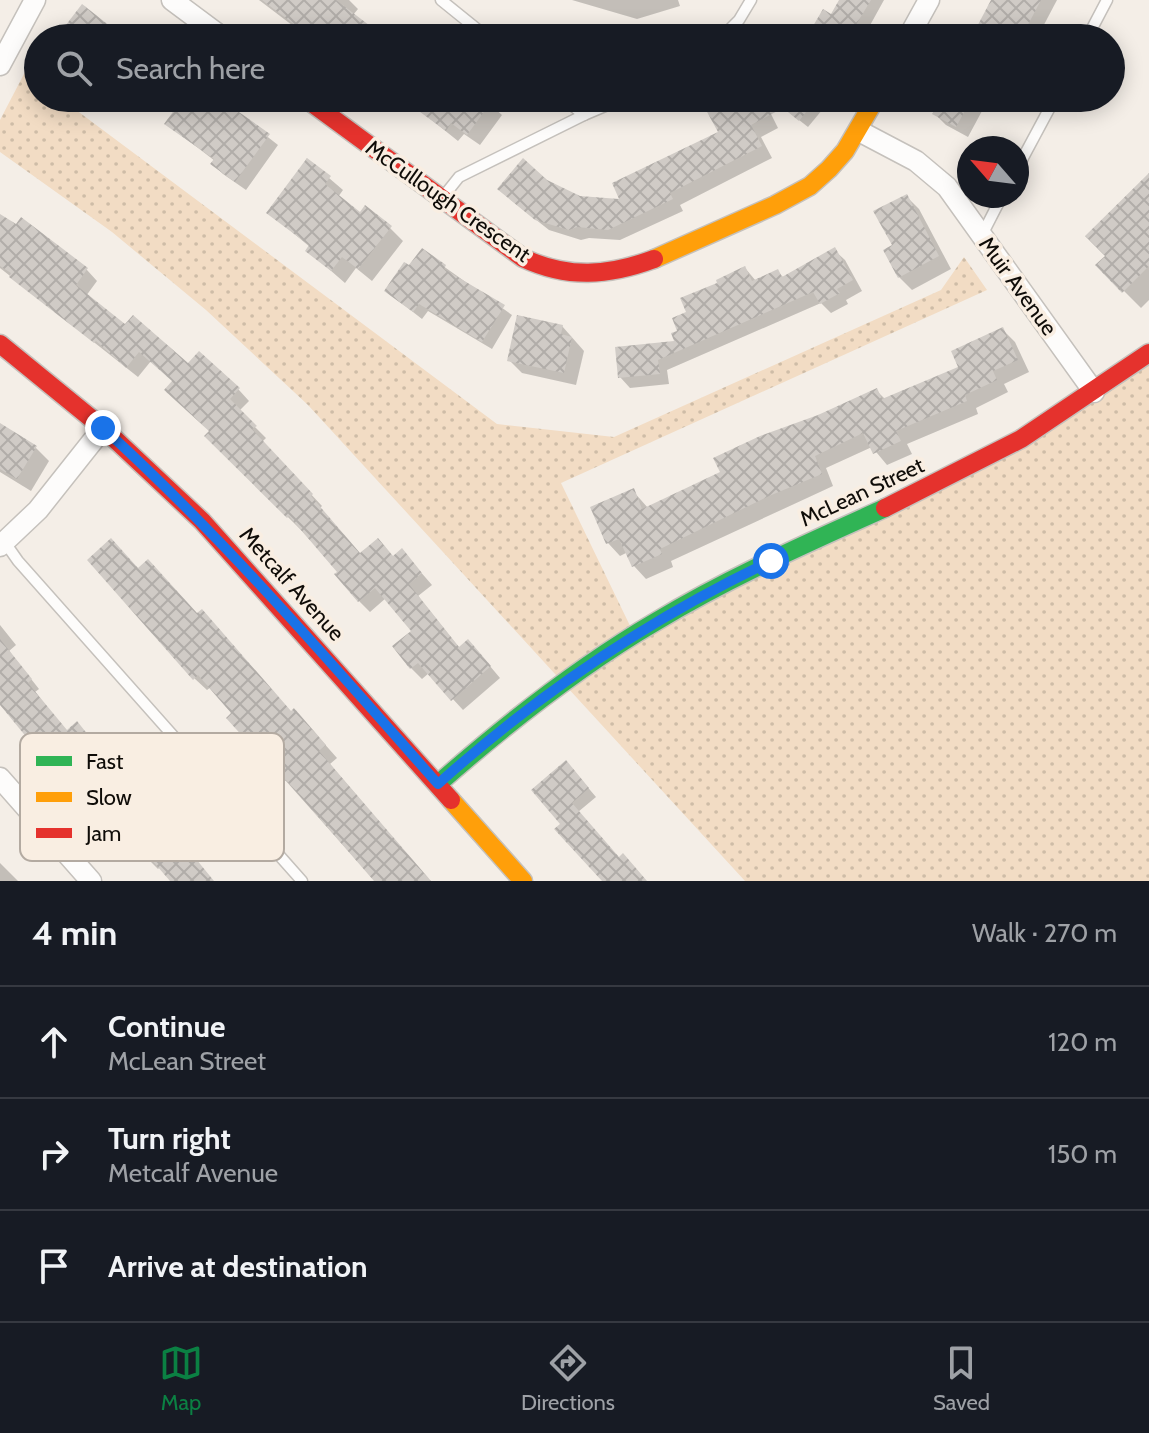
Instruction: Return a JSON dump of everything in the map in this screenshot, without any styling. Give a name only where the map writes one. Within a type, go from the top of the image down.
[{"type":"street","points":[[0,65],[35,0]]},
{"type":"street","points":[[172,0],[204,24]]},
{"type":"street","points":[[916,24],[929,0]]},
{"type":"street","name":"McCullough Crescent","points":[[324,112],[504,246],[535,264],[567,273],[605,273],[645,262],[795,195],[837,162],[869,112]]},
{"type":"street","name":"Muir Avenue","points":[[859,131],[916,161],[956,198],[1094,392]]},
{"type":"street","name":"Metcalf Avenue","points":[[0,344],[103,428],[229,549],[523,881]]},
{"type":"street","name":"McLean Street","points":[[438,784],[549,692],[663,617],[732,580],[978,463],[1094,392],[1149,353]]},
{"type":"street","points":[[1,541],[38,510],[103,428]]},
{"type":"street","points":[[0,778],[20,801]]},
{"type":"street","points":[[73,861],[91,881]]},
{"type":"lane","points":[[441,0],[471,24]]},
{"type":"lane","points":[[735,24],[751,0]]},
{"type":"lane","points":[[1094,24],[1107,0]]},
{"type":"lane","points":[[580,112],[584,115]]},
{"type":"lane","points":[[442,199],[459,177],[591,112]]},
{"type":"lane","points":[[1029,147],[1048,112]]},
{"type":"lane","points":[[982,235],[996,208]]},
{"type":"lane","points":[[1,541],[171,733]]},
{"type":"lane","points":[[284,861],[302,881]]},
{"type":"shaded area","points":[[24,74],[24,112],[79,112],[497,424],[614,437],[941,290],[964,257],[987,290],[561,483],[634,634],[937,483],[1149,353],[1149,881],[745,881],[308,405],[206,310],[112,232],[0,152],[0,120]]},
{"type":"building","points":[[262,0],[336,0],[368,24],[294,24]]},
{"type":"building","points":[[839,0],[871,0],[856,24],[814,24],[823,9],[831,14]]},
{"type":"building","points":[[991,0],[1041,0],[1028,24],[978,24]]},
{"type":"building","points":[[82,4],[107,24],[67,24]]},
{"type":"building","points":[[173,112],[239,112],[270,134],[235,182],[210,164],[214,159],[164,124]]},
{"type":"building","points":[[420,112],[484,112],[467,135],[451,123],[446,131]]},
{"type":"building","points":[[707,112],[775,112],[751,125],[762,146],[670,193],[673,199],[608,230],[577,227],[569,230],[535,220],[497,189],[523,158],[547,180],[580,196],[619,199],[612,183],[718,132]]},
{"type":"building","points":[[788,112],[806,112],[799,121]]},
{"type":"building","points":[[933,112],[964,112],[956,127]]},
{"type":"building","points":[[307,158],[331,176],[325,184],[360,212],[365,205],[392,226],[358,269],[342,257],[331,271],[305,251],[309,245],[266,213]]},
{"type":"building","points":[[1149,173],[1149,266],[1122,293],[1095,265],[1105,256],[1085,236]]},
{"type":"building","points":[[907,194],[939,256],[898,278],[883,250],[892,245],[873,211]]},
{"type":"building","points":[[0,214],[16,224],[21,217],[88,268],[76,285],[125,324],[133,315],[188,363],[199,351],[240,388],[230,399],[257,426],[252,429],[313,494],[311,496],[360,553],[378,538],[393,556],[402,548],[422,573],[409,584],[459,647],[468,639],[491,666],[451,701],[418,663],[410,669],[392,646],[411,631],[375,588],[358,602],[289,516],[287,518],[204,436],[209,431],[164,390],[172,381],[139,352],[126,368],[96,341],[94,343],[9,277],[11,273],[0,266]]},
{"type":"building","points":[[835,247],[853,280],[837,289],[840,293],[820,304],[813,292],[658,360],[660,374],[618,378],[615,347],[674,341],[671,333],[677,331],[672,318],[686,312],[680,298],[717,283],[716,280],[745,266],[752,281],[778,269],[782,277]]},
{"type":"building","points":[[422,248],[446,265],[444,269],[505,305],[482,342],[419,304],[413,312],[384,291],[404,262],[409,265]]},
{"type":"building","points":[[517,315],[563,325],[561,334],[572,337],[564,373],[507,361]]},
{"type":"building","points":[[1003,327],[1018,360],[993,371],[997,380],[965,395],[967,401],[896,431],[901,441],[873,454],[863,433],[815,456],[822,474],[660,549],[662,554],[632,567],[619,539],[606,544],[590,507],[634,488],[642,509],[720,472],[713,458],[760,436],[818,415],[877,388],[882,399],[958,367],[951,351]]},
{"type":"building","points":[[0,423],[37,446],[17,479],[0,469]]},
{"type":"building","points":[[111,538],[138,568],[148,559],[197,613],[202,609],[291,711],[294,708],[326,745],[319,751],[431,881],[374,881],[286,780],[284,782],[284,733],[240,733],[226,718],[231,713],[198,675],[193,680],[87,560]]},
{"type":"building","points":[[0,639],[32,679],[28,683],[67,730],[77,721],[87,733],[23,733],[0,705]]},
{"type":"building","points":[[566,760],[589,788],[572,803],[619,857],[623,853],[647,881],[602,881],[554,829],[560,824],[531,790]]},
{"type":"building","points":[[153,861],[198,861],[214,881],[170,881]]},
{"type":"traffic: fast","points":[[438,784],[543,697],[628,639],[741,575],[885,508]]},
{"type":"traffic: slow","points":[[654,259],[810,186],[845,151],[868,112]]},
{"type":"traffic: slow","points":[[451,800],[523,881]]},
{"type":"traffic: jam","points":[[324,112],[523,258],[556,269],[588,273],[620,269],[654,259]]},
{"type":"traffic: jam","points":[[0,344],[103,428],[202,521],[451,800]]},
{"type":"traffic: jam","points":[[885,508],[1021,439],[1149,353]]},
{"type":"route","points":[[103,428],[229,549],[438,784],[525,711],[593,661],[691,601],[771,561]]}]
